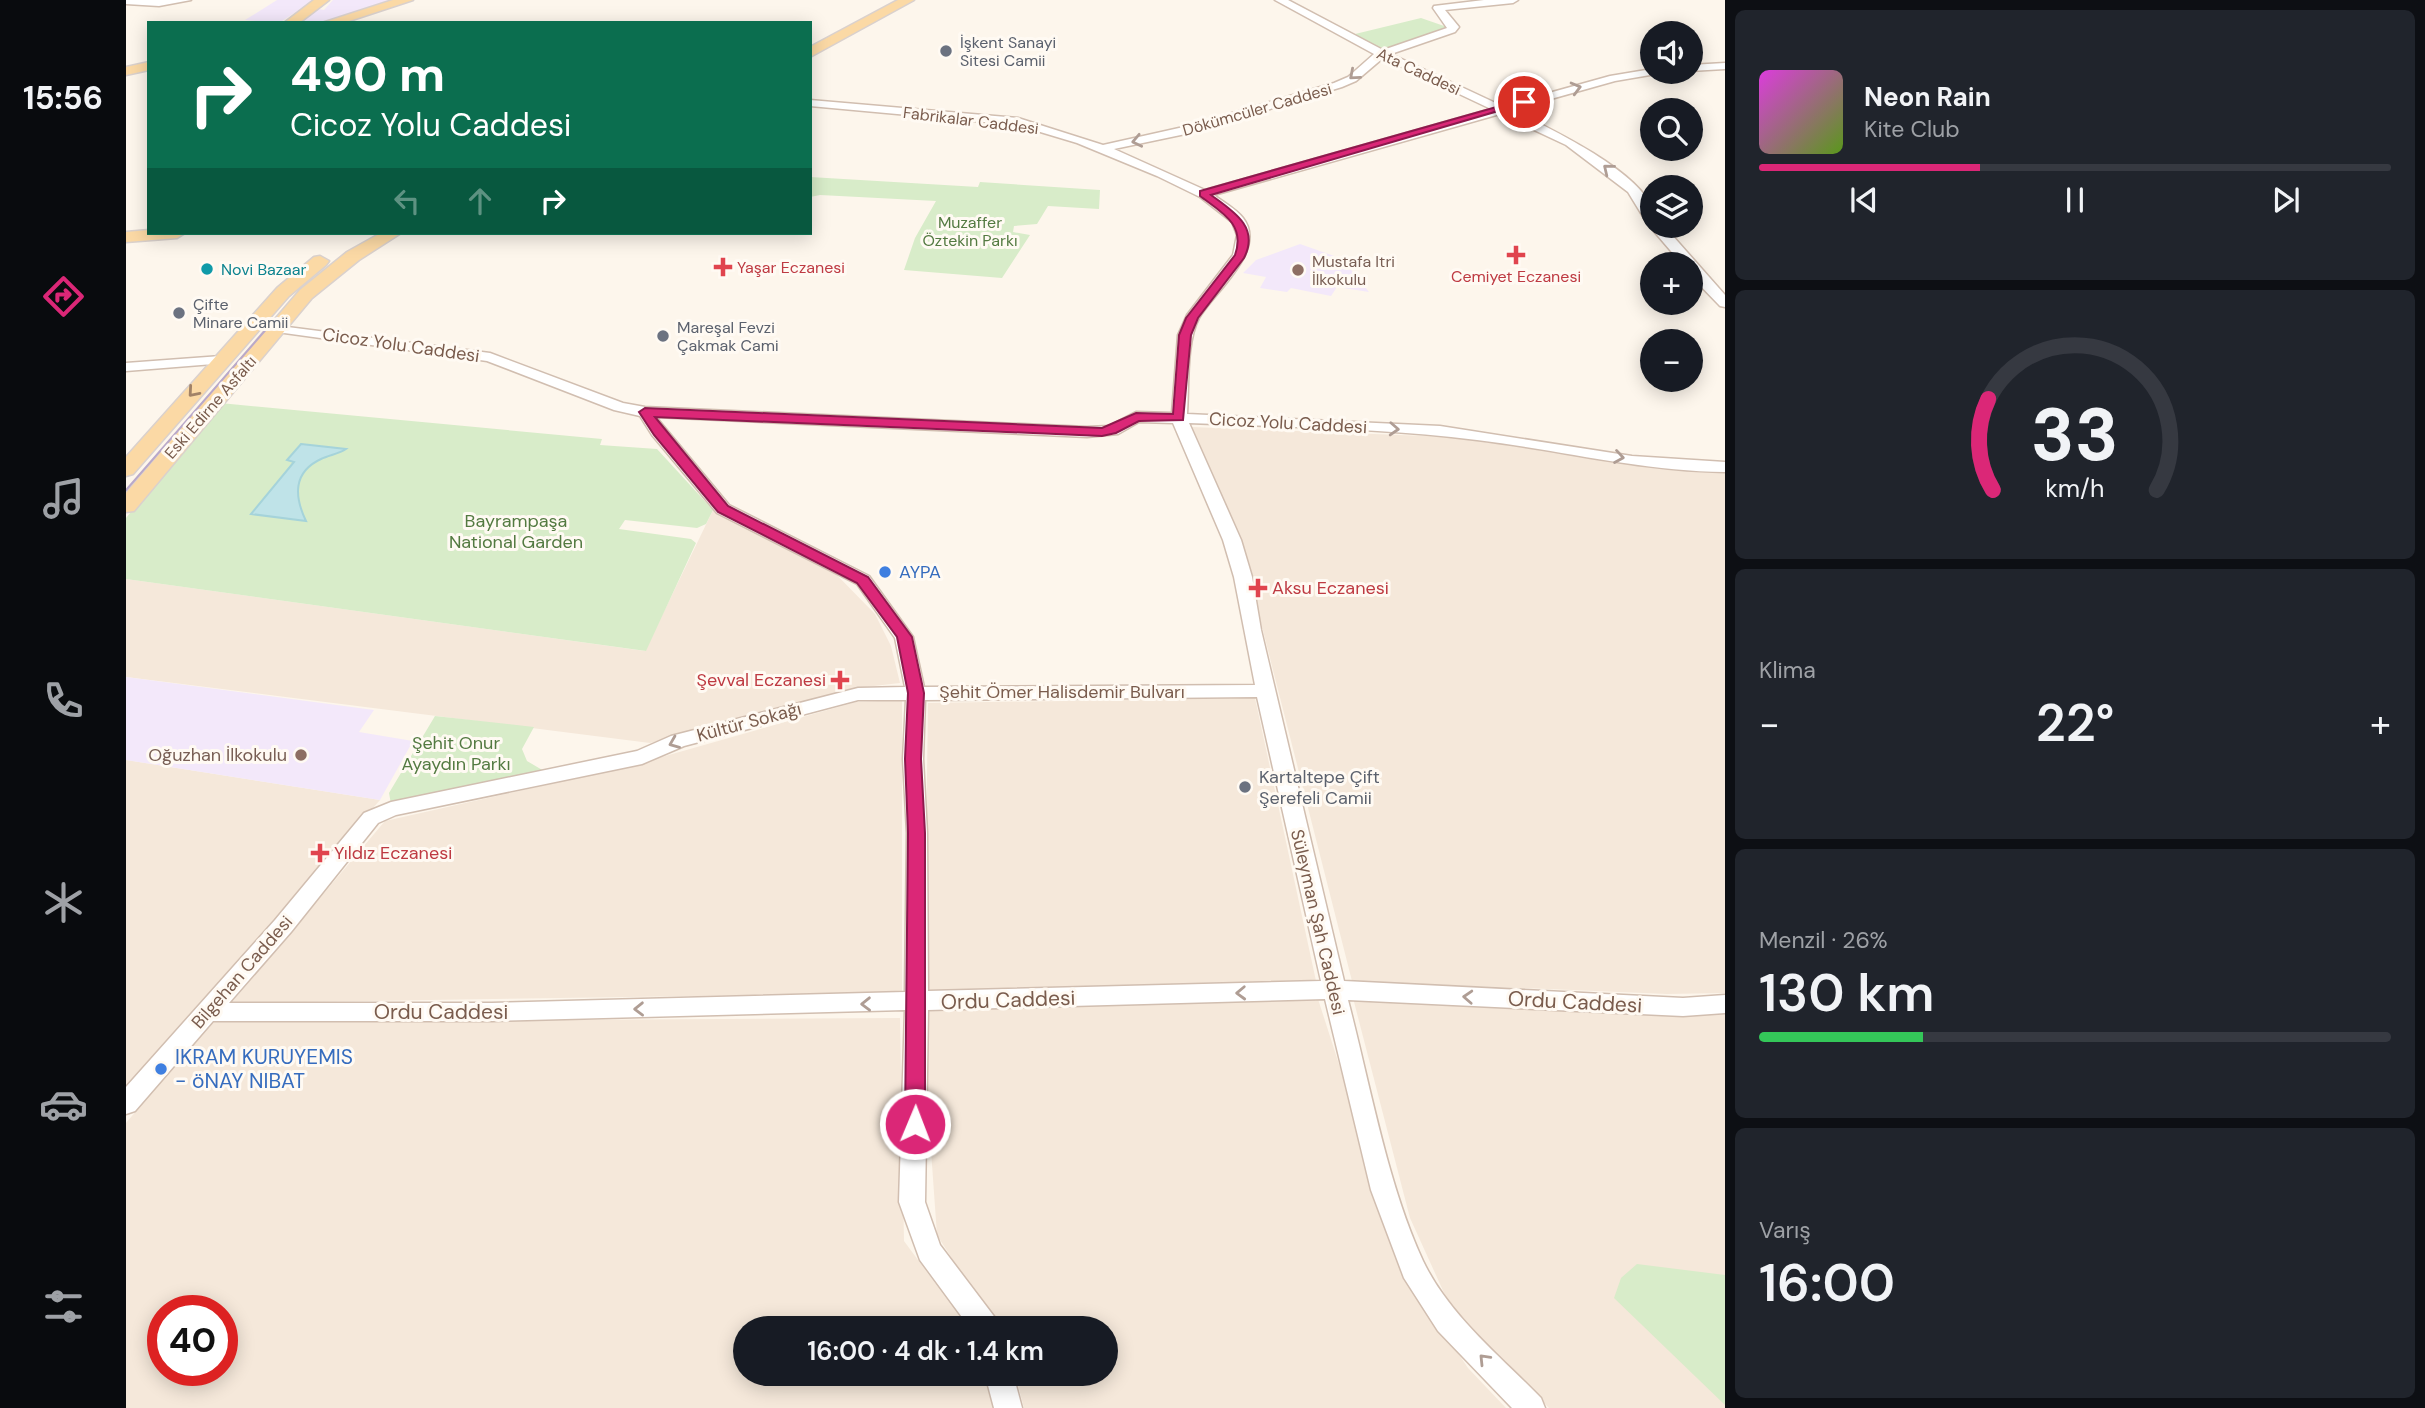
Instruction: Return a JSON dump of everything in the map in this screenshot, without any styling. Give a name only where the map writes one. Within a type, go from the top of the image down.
[{"type":"main road","points":[[293,21],[323,0]]},
{"type":"main road","points":[[335,21],[407,0]]},
{"type":"main road","points":[[812,46],[879,0]]},
{"type":"main road","points":[[812,52],[908,0]]},
{"type":"main road","points":[[126,69],[147,64]]},
{"type":"main road","points":[[126,237],[152,235]]},
{"type":"main road","name":"Eski Edirne Asfaltı","points":[[126,470],[283,292],[315,264],[366,235]]},
{"type":"main road","name":"Eski Edirne Asfaltı","points":[[126,506],[314,286],[353,256],[390,235]]},
{"type":"main road","points":[[314,286],[305,281],[315,264]]},
{"type":"street","points":[[126,1],[159,3],[186,0]]},
{"type":"street","name":"Ata Caddesi","points":[[1280,0],[1382,54],[1562,137],[1604,166],[1633,190],[1640,201]]},
{"type":"street","name":"Dökümcüler Caddesi","points":[[1104,148],[1202,127],[1338,85],[1352,79],[1373,58],[1451,30],[1454,27],[1438,8],[1513,0]]},
{"type":"street","points":[[1703,67],[1725,66]]},
{"type":"street","points":[[1203,194],[1500,109],[1614,78],[1640,74]]},
{"type":"street","name":"Fabrikalar Caddesi","points":[[812,103],[1018,122],[1104,148],[1203,194],[1238,220],[1244,236],[1243,246],[1240,255],[1192,318],[1185,335],[1182,357]]},
{"type":"street","points":[[1667,238],[1679,252]]},
{"type":"street","points":[[1703,279],[1725,303]]},
{"type":"street","name":"Cicoz Yolu Caddesi","points":[[277,328],[490,357],[619,407],[645,412],[1094,432],[1112,431],[1136,417],[1179,418],[1462,433],[1670,467],[1725,467]]},
{"type":"street","name":"Süleyman Şah Caddesi","points":[[1182,357],[1179,418],[1231,540],[1243,577],[1265,691],[1333,990],[1384,1190],[1413,1269],[1448,1322],[1531,1408]]},
{"type":"street","points":[[126,368],[221,360]]},
{"type":"street","points":[[645,412],[658,432],[723,509],[863,580],[904,637],[916,693],[913,759],[917,833],[914,1003],[916,1098],[912,1202],[929,1251],[977,1316]]},
{"type":"street","name":"Şehit Ömer Halisdemir Bulvarı","points":[[858,694],[1265,691]]},
{"type":"street","name":"Kültür Sokağı","points":[[355,840],[371,818],[391,809],[642,757],[678,741],[858,694]]},
{"type":"street","name":"Bilgehan Caddesi","points":[[126,1104],[355,840]]},
{"type":"street","name":"Ordu Caddesi","points":[[207,1012],[506,1012],[1333,990],[1683,1007],[1725,1004]]},
{"type":"street","points":[[1002,1386],[1008,1408]]},
{"type":"shaded area","points":[[277,0],[314,0],[282,21],[245,20]]},
{"type":"shaded area","points":[[333,0],[399,0],[327,21],[300,21],[318,9],[324,10]]},
{"type":"shaded area","name":"Mustafa Itri İlkokulu","points":[[1300,244],[1337,257],[1369,292],[1337,287],[1331,296],[1291,288],[1287,292],[1260,288],[1266,277],[1243,273],[1256,260]]},
{"type":"shaded area","points":[[1191,427],[1452,437],[1673,470],[1725,470],[1725,993],[1667,994],[1352,981],[1242,548]]},
{"type":"shaded area","points":[[713,510],[831,569],[875,614],[891,646],[900,683],[865,687],[650,743],[126,677],[126,579],[645,651]]},
{"type":"shaded area","name":"Oğuzhan İlkokulu","points":[[126,677],[374,710],[359,732],[413,741],[380,800],[126,760]]},
{"type":"shaded area","points":[[1255,698],[1316,981],[924,994],[928,703]]},
{"type":"shaded area","points":[[902,700],[902,993],[231,1003],[385,821],[630,766],[856,702]]},
{"type":"shaded area","points":[[126,760],[380,800],[126,1089]]},
{"type":"shaded area","points":[[1353,998],[1725,1013],[1725,1408],[1549,1408],[1450,1306],[1410,1218]]},
{"type":"shaded area","points":[[1318,999],[1408,1279],[1468,1368],[1506,1408],[1024,1408],[1018,1386],[1118,1386],[1118,1316],[988,1316],[937,1235],[921,1009]]},
{"type":"shaded area","points":[[900,1018],[904,1241],[959,1316],[733,1316],[733,1386],[990,1386],[995,1408],[126,1408],[126,1123],[211,1022]]},
{"type":"green space","points":[[1421,18],[1447,27],[1386,50],[1351,35]]},
{"type":"green space","name":"Muzaffer Öztekin Parkı","points":[[812,177],[978,187],[980,182],[1100,190],[1099,209],[1048,206],[1037,224],[1014,226],[1013,232],[1030,235],[1002,278],[904,270],[915,238],[936,201],[812,197]]},
{"type":"green space","name":"Bayrampaşa National Garden","points":[[220,403],[602,439],[600,445],[657,449],[713,510],[706,524],[697,528],[625,520],[619,529],[691,539],[696,543],[646,651],[126,579],[126,518]]},
{"type":"green space","name":"Şehit Onur Ayaydın Parkı","points":[[435,716],[534,727],[522,749],[527,761],[544,771],[391,804],[389,793]]},
{"type":"green space","points":[[1637,1264],[1725,1275],[1725,1405],[1614,1298],[1621,1278]]},
{"type":"water","points":[[301,444],[346,449],[312,464],[301,478],[299,503],[306,521],[251,514],[294,462],[287,460]]},
{"type":"tram line","points":[[126,490],[276,318]]},
{"type":"place","name":"İşkent Sanayi Sitesi Camii","points":[[946,51]]},
{"type":"place","name":"Cemiyet Eczanesi","points":[[1516,255]]},
{"type":"place","name":"Yaşar Eczanesi","points":[[723,267]]},
{"type":"place","name":"Novi Bazaar","points":[[207,269]]},
{"type":"place","name":"Mustafa Itri İlkokulu","points":[[1298,270]]},
{"type":"place","name":"Çifte Minare Camii","points":[[179,313]]},
{"type":"place","name":"Mareşal Fevzi Çakmak Cami","points":[[663,336]]},
{"type":"place","name":"AYPA","points":[[885,572]]},
{"type":"place","name":"Aksu Eczanesi","points":[[1258,588]]},
{"type":"place","name":"Şevval Eczanesi","points":[[840,680]]},
{"type":"place","name":"Oğuzhan İlkokulu","points":[[301,755]]},
{"type":"place","name":"Kartaltepe Çift Şerefeli Camii","points":[[1245,787]]},
{"type":"place","name":"Yıldız Eczanesi","points":[[320,853]]},
{"type":"place","name":"IKRAM KURUYEMIS - öNAY NIBAT","points":[[161,1069]]},
{"type":"route","points":[[915,1124],[917,833],[913,759],[916,693],[904,637],[863,580],[723,509],[658,432],[645,412],[1102,432],[1112,431],[1136,417],[1179,418],[1185,335],[1192,318],[1240,255],[1243,246],[1244,236],[1238,220],[1203,194],[1524,102]]}]
